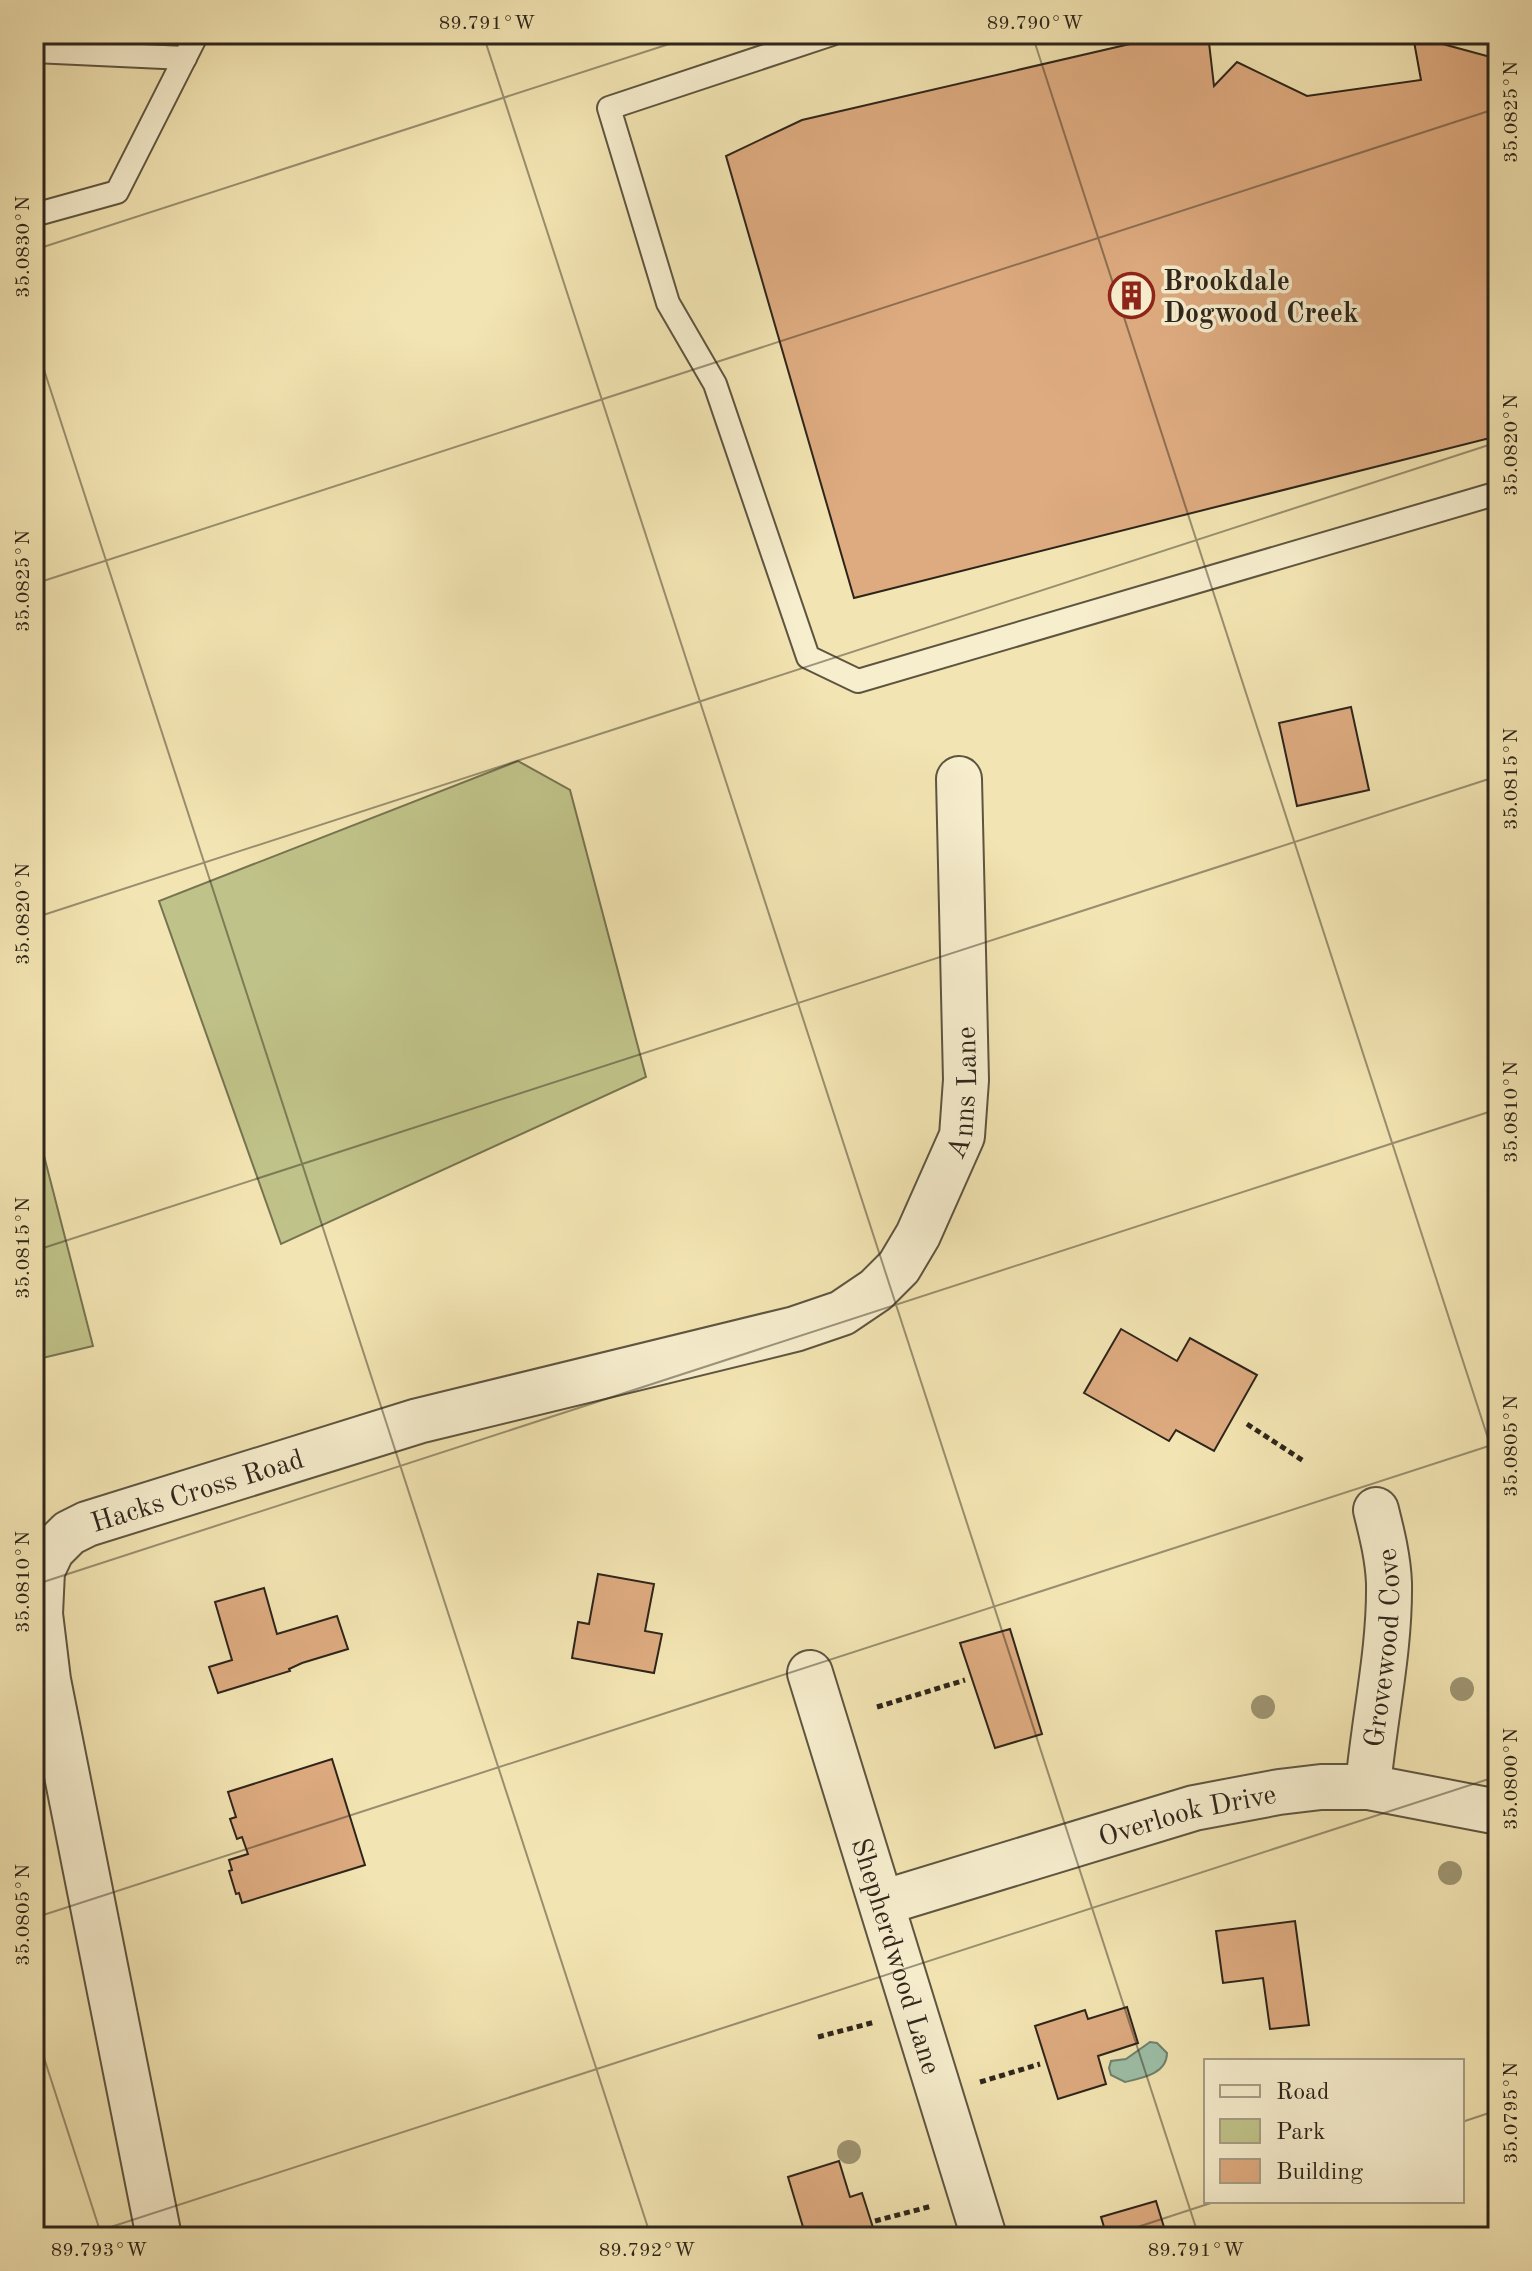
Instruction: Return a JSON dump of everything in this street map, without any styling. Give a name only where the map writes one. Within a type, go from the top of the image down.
[{"type":"street","name":"Anns Lane","points":[[795,1329],[842,1313],[876,1290],[899,1267],[918,1235],[962,1136],[966,1080],[959,779]]},
{"type":"street","name":"Hacks Cross Road","points":[[159,2237],[48,1680],[40,1614],[42,1571],[52,1550],[69,1533],[98,1520],[403,1426],[795,1329]]},
{"type":"street","name":"Grovewood Cove","points":[[1368,1787],[1389,1582],[1385,1545],[1376,1510]]},
{"type":"street","name":"Shepherdwood Lane","points":[[810,1673],[984,2237]]},
{"type":"street","name":"Overlook Drive","points":[[882,1903],[1194,1808],[1279,1792],[1321,1787],[1368,1787],[1498,1812]]},
{"type":"lane","points":[[34,215],[117,192],[197,34]]},
{"type":"lane","points":[[832,34],[609,108],[668,303],[715,384],[808,657],[858,681],[1498,493]]},
{"type":"lane","points":[[34,51],[185,58]]},
{"type":"path","points":[[1247,1424],[1305,1462]]},
{"type":"path","points":[[877,1707],[965,1680]]},
{"type":"path","points":[[818,2037],[888,2019]]},
{"type":"path","points":[[966,2086],[1040,2064]]},
{"type":"path","points":[[875,2221],[944,2203]]},
{"type":"green space","points":[[518,761],[570,790],[646,1077],[281,1244],[159,901]]},
{"type":"green space","points":[[34,1117],[93,1346],[34,1360]]},
{"type":"shaded area","points":[[1150,2042],[1157,2043],[1167,2053],[1163,2066],[1146,2077],[1125,2082],[1111,2075],[1111,2061],[1126,2059]]},
{"type":"building","name":"Brookdale Dogwood Creek","points":[[1173,34],[1208,34],[1214,86],[1237,62],[1307,96],[1421,80],[1413,36],[1498,59],[1498,436],[854,598],[726,156],[802,120]]},
{"type":"building","points":[[1351,707],[1369,790],[1297,806],[1279,723]]},
{"type":"building","points":[[1121,1329],[1177,1361],[1190,1338],[1257,1375],[1214,1451],[1176,1430],[1169,1441],[1084,1393]]},
{"type":"building","points":[[598,1574],[654,1584],[645,1631],[662,1634],[654,1673],[572,1658],[578,1622],[589,1624]]},
{"type":"building","points":[[264,1588],[277,1634],[337,1616],[348,1649],[218,1693],[209,1667],[232,1660],[215,1602]]},
{"type":"building","points":[[1010,1629],[1042,1734],[995,1748],[960,1643]]},
{"type":"building","points":[[332,1759],[365,1865],[242,1903],[229,1871],[232,1870],[229,1860],[248,1854],[242,1837],[237,1839],[230,1819],[236,1817],[228,1792]]},
{"type":"building","points":[[1295,1921],[1309,2025],[1270,2029],[1263,1978],[1223,1983],[1216,1931]]},
{"type":"building","points":[[1127,2007],[1138,2043],[1098,2056],[1106,2084],[1058,2099],[1035,2026],[1085,2010],[1088,2019]]},
{"type":"building","points":[[839,2161],[850,2197],[862,2193],[876,2237],[806,2237],[788,2177]]},
{"type":"building","points":[[1156,2201],[1167,2237],[1107,2237],[1101,2217]]},
{"type":"place","name":"Brookdale Dogwood Creek","points":[[1132,296]]}]
